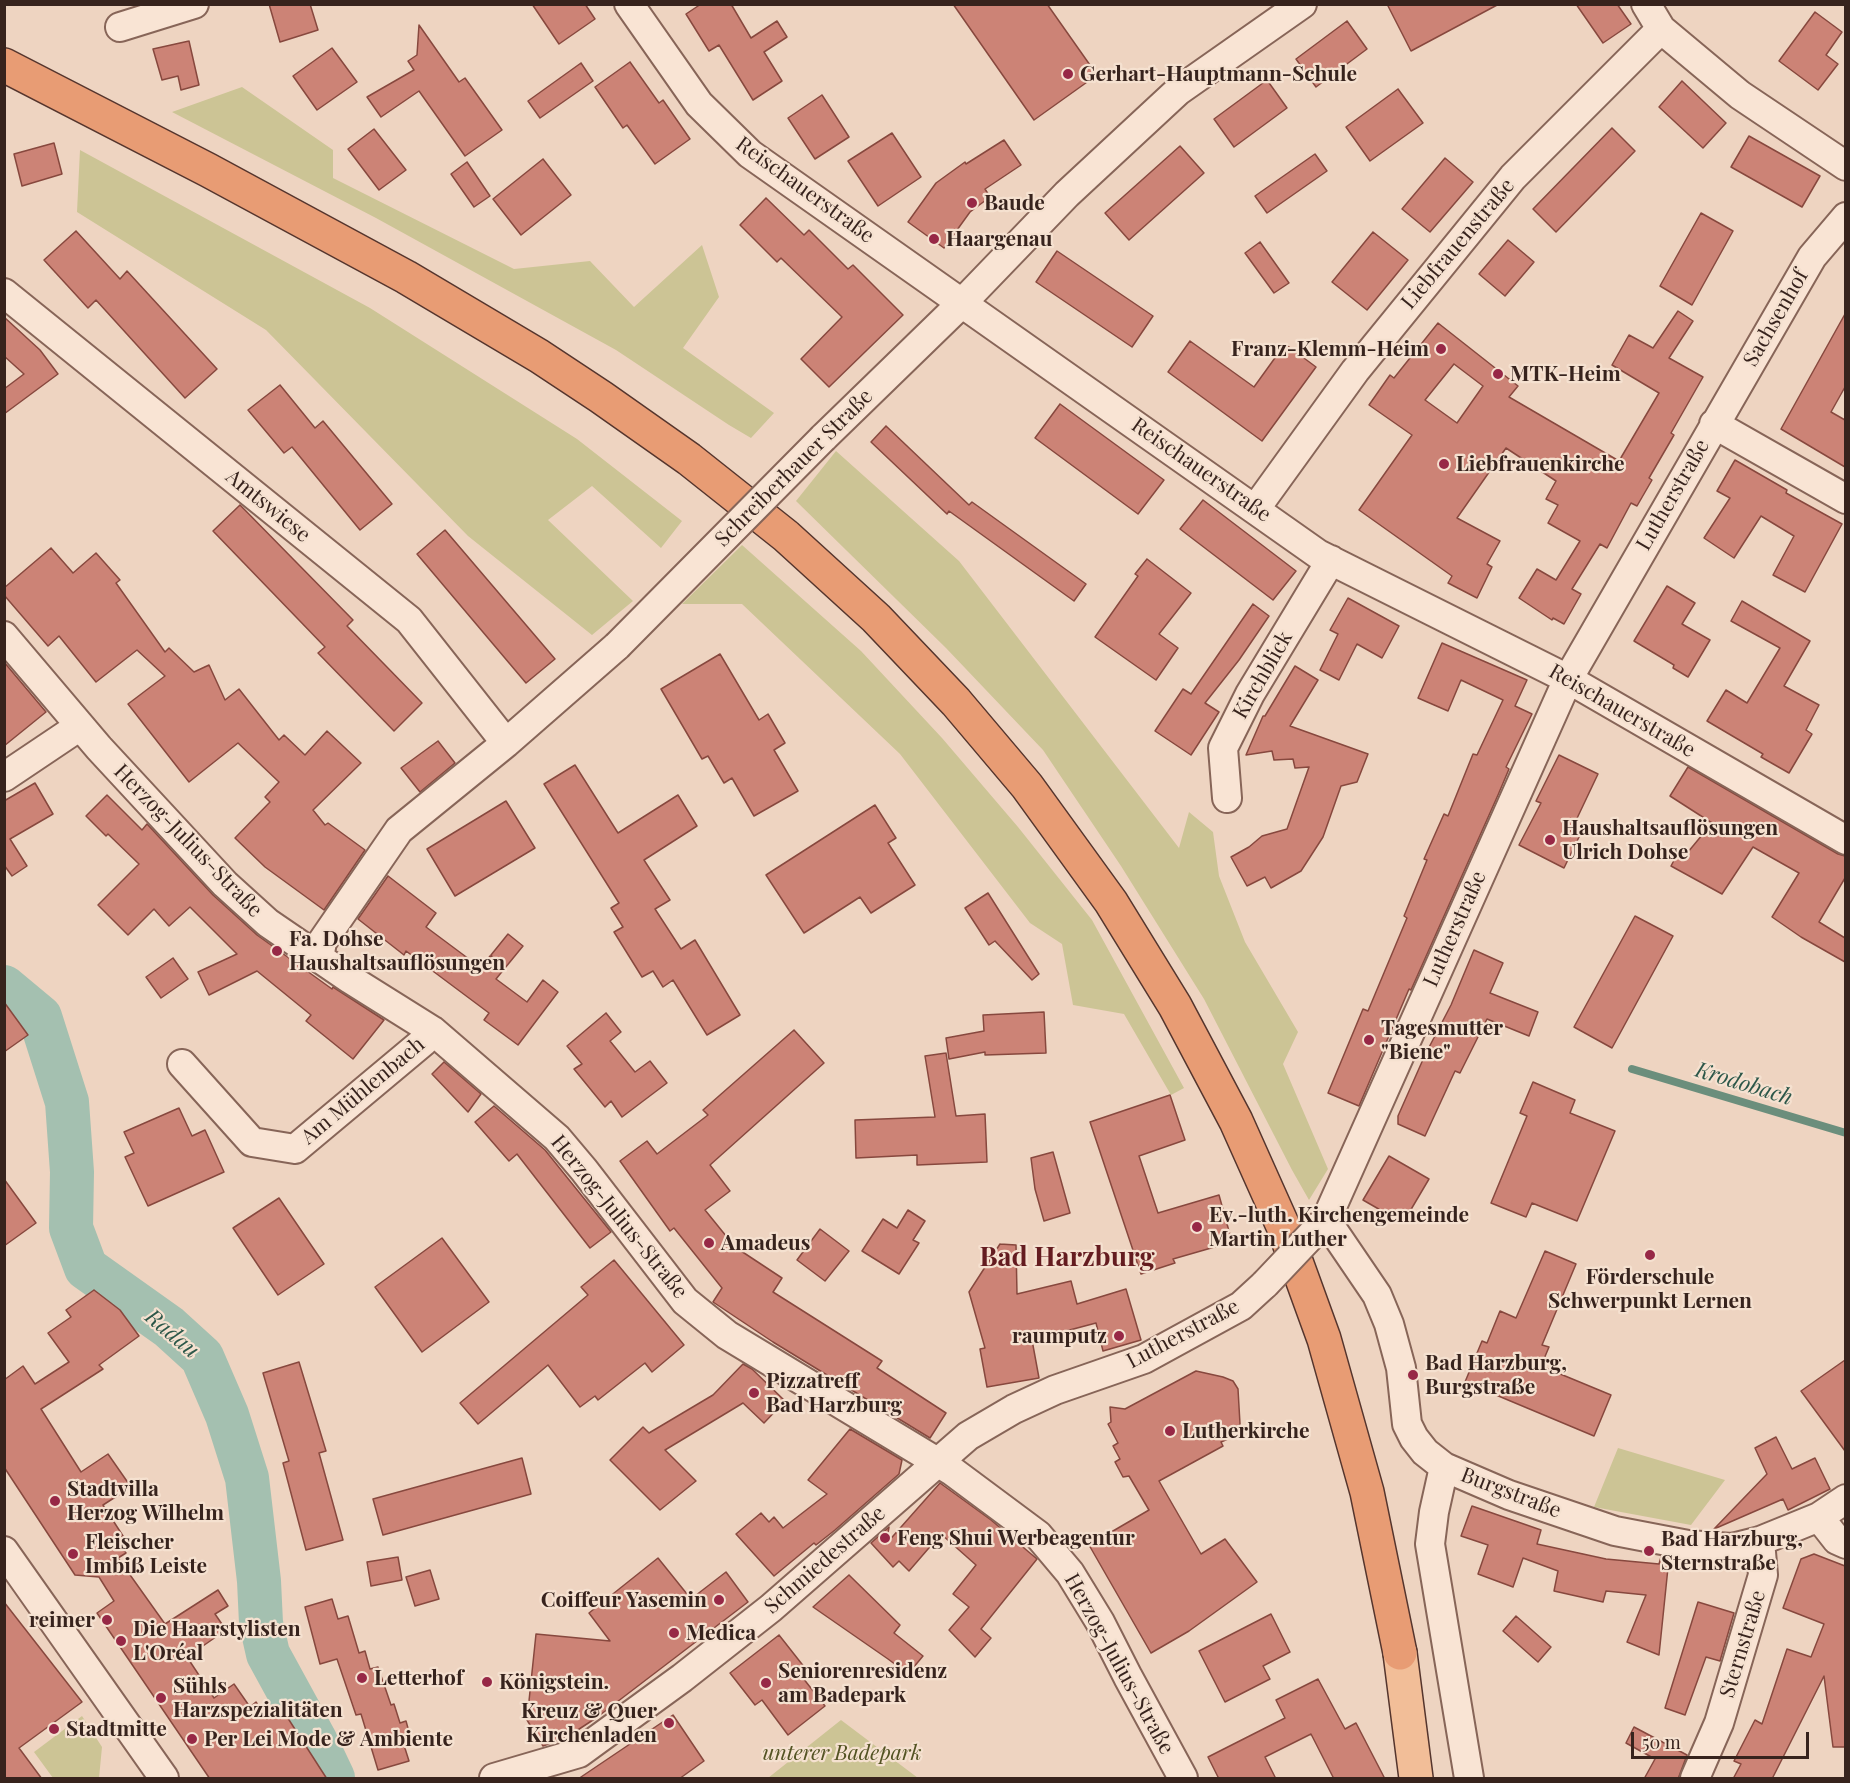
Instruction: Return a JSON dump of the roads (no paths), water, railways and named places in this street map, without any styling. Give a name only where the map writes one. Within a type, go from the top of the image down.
[{"type":"highway","points":[[6,64],[406,277],[539,356],[601,397],[689,459],[786,536],[876,618],[956,702],[1027,786],[1111,902],[1175,1005],[1245,1140],[1283,1226],[1324,1339],[1367,1492],[1400,1653]]},
{"type":"main road","points":[[1400,1653],[1416,1779]]},
{"type":"street","points":[[120,27],[194,4]]},
{"type":"street","name":"Reischauerstraße","points":[[630,4],[699,104],[750,154],[1256,508],[1318,554],[1568,679],[1845,840]]},
{"type":"street","name":"Schreiberhauer Straße","points":[[319,958],[322,942],[399,830],[506,743],[617,646],[823,438],[962,303],[1067,194],[1178,92],[1302,4]]},
{"type":"street","points":[[1646,4],[1661,29],[1740,95],[1845,166]]},
{"type":"street","name":"Liebfrauenstraße","points":[[1256,508],[1355,371],[1513,177],[1661,29]]},
{"type":"street","name":"Sachsenhof","points":[[1714,424],[1812,257],[1845,217]]},
{"type":"street","name":"Amtswiese","points":[[4,293],[409,620],[506,743]]},
{"type":"street","points":[[1714,424],[1845,499]]},
{"type":"street","name":"Lutherstraße","points":[[936,1462],[968,1436],[1014,1409],[1055,1390],[1144,1359],[1241,1306],[1322,1224],[1568,679],[1714,424]]},
{"type":"street","name":"Kirchblick","points":[[1227,798],[1223,748],[1250,694],[1331,560]]},
{"type":"street","name":"Herzog-Julius-Straße","points":[[4,636],[80,726],[225,884],[268,923],[433,1031],[557,1138],[685,1301],[728,1335],[936,1462],[1038,1535],[1070,1573],[1100,1622],[1183,1779]]},
{"type":"street","points":[[4,777],[80,726]]},
{"type":"street","name":"Am Mühlenbach","points":[[182,1064],[252,1142],[295,1149],[423,1042],[433,1031]]},
{"type":"street","name":"Burgstraße","points":[[1322,1224],[1377,1295],[1389,1324],[1401,1368],[1407,1424],[1425,1452],[1444,1467],[1509,1495],[1615,1531],[1688,1545],[1732,1548],[1760,1541],[1819,1517],[1845,1499]]},
{"type":"street","name":"Schmiedestraße","points":[[495,1779],[579,1753],[709,1659],[771,1608],[936,1462]]},
{"type":"street","points":[[1444,1467],[1430,1544],[1469,1779]]},
{"type":"street","points":[[1819,1517],[1837,1540],[1845,1544]]},
{"type":"street","name":"Sternstraße","points":[[1695,1779],[1719,1723],[1763,1575],[1760,1541]]},
{"type":"street","points":[[4,1551],[164,1779]]},
{"type":"waterway","name":"Radau","points":[[4,987],[40,1017],[67,1102],[72,1172],[71,1228],[86,1268],[169,1327],[202,1357],[227,1415],[247,1478],[259,1581],[261,1623],[268,1654],[333,1778]]},
{"type":"waterway","name":"Krodobach","points":[[1632,1069],[1846,1133]]},
{"type":"place","name":"Gerhart-Hauptmann-Schule","points":[[1068,74]]},
{"type":"place","name":"Baude","points":[[972,203]]},
{"type":"place","name":"Haargenau","points":[[934,239]]},
{"type":"place","name":"Franz-Klemm-Heim","points":[[1441,349]]},
{"type":"place","name":"MTK-Heim","points":[[1498,374]]},
{"type":"place","name":"Liebfrauenkirche","points":[[1444,464]]},
{"type":"place","name":"Haushaltsauflösungen Ulrich Dohse","points":[[1550,840]]},
{"type":"place","name":"Fa. Dohse Haushaltsauflösungen","points":[[277,951]]},
{"type":"place","name":"Tagesmutter \"Biene\"","points":[[1369,1040]]},
{"type":"place","name":"Ev.-luth. Kirchengemeinde Martin Luther","points":[[1197,1227]]},
{"type":"place","name":"Amadeus","points":[[709,1243]]},
{"type":"place","name":"Förderschule Schwerpunkt Lernen","points":[[1650,1255]]},
{"type":"place","name":"raumputz","points":[[1119,1336]]},
{"type":"place","name":"Bad Harzburg, Burgstraße","points":[[1413,1375]]},
{"type":"place","name":"Pizzatreff Bad Harzburg","points":[[754,1393]]},
{"type":"place","name":"Lutherkirche","points":[[1170,1431]]},
{"type":"place","name":"Stadtvilla Herzog Wilhelm","points":[[55,1501]]},
{"type":"place","name":"Feng Shui Werbeagentur","points":[[885,1538]]},
{"type":"place","name":"Bad Harzburg, Sternstraße","points":[[1649,1551]]},
{"type":"place","name":"Fleischer Imbiß Leiste","points":[[73,1554]]},
{"type":"place","name":"Coiffeur Yasemin","points":[[719,1600]]},
{"type":"place","name":"reimer","points":[[107,1620]]},
{"type":"place","name":"Medica","points":[[674,1633]]},
{"type":"place","name":"Die Haarstylisten L'Oréal","points":[[121,1641]]},
{"type":"place","name":"Letterhof","points":[[362,1678]]},
{"type":"place","name":"Königstein.","points":[[487,1682]]},
{"type":"place","name":"Seniorenresidenz am Badepark","points":[[766,1683]]},
{"type":"place","name":"Sühls Harzspezialitäten","points":[[161,1698]]},
{"type":"place","name":"Kreuz & Quer Kirchenladen","points":[[669,1723]]},
{"type":"place","name":"Stadtmitte","points":[[54,1729]]},
{"type":"place","name":"Per Lei Mode & Ambiente","points":[[192,1739]]},
{"type":"district","name":"Bad Harzburg","points":[[1067,1258]]},
{"type":"park label","name":"unterer Badepark","points":[[842,1753]]}]
